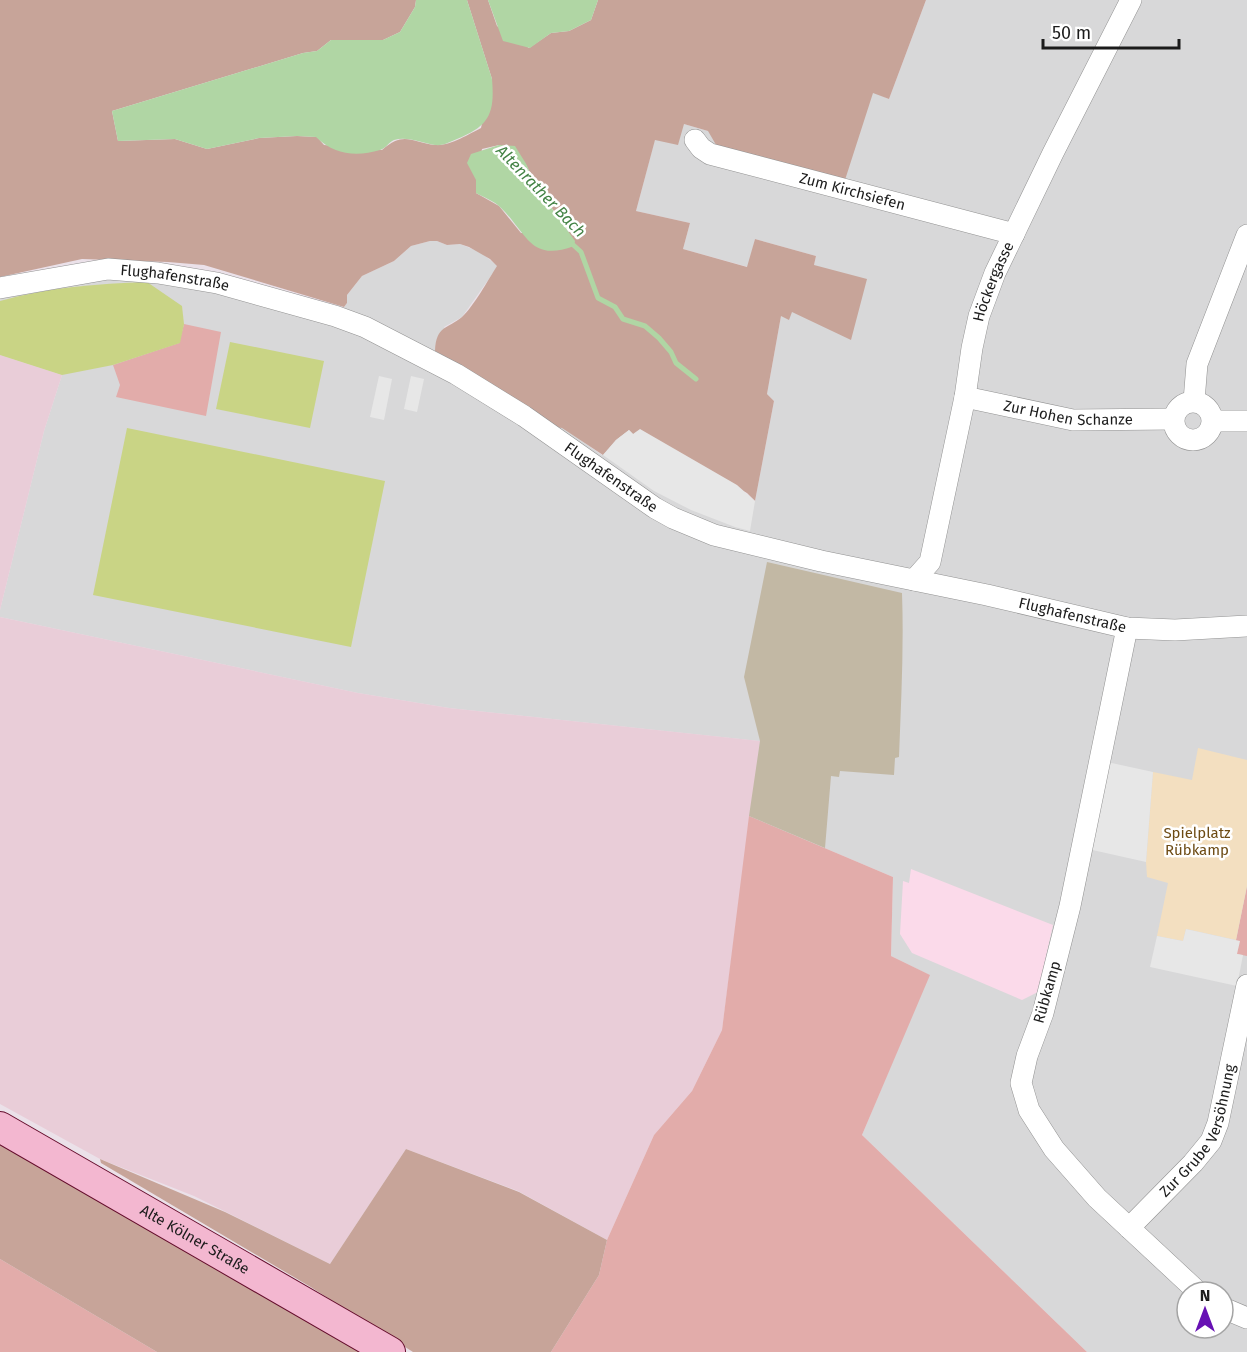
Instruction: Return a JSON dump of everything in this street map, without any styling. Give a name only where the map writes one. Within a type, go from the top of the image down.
[{"type":"main road","name":"Alte Kölner Straße","points":[[0,1127],[390,1352]]},
{"type":"street","name":"Höckergasse","points":[[914,580],[930,562],[965,397],[972,348],[995,273],[1131,0]]},
{"type":"street","name":"Zum Kirchsiefen","points":[[695,140],[710,154],[1014,234]]},
{"type":"street","points":[[1194,401],[1197,364],[1247,235]]},
{"type":"street","name":"Flughafenstraße","points":[[0,288],[108,269],[158,273],[217,283],[335,316],[365,327],[456,374],[524,416],[634,495],[683,523],[714,535],[1126,628],[1175,630],[1247,626]]},
{"type":"street","name":"Zur Hohen Schanze","points":[[965,397],[1073,420],[1173,419]]},
{"type":"street","points":[[1194,401],[1206,405],[1213,421],[1211,430],[1199,440],[1190,440],[1179,434],[1173,419],[1179,407],[1186,402],[1194,401]]},
{"type":"street","points":[[1213,421],[1247,421]]},
{"type":"street","name":"Rübkamp","points":[[1126,628],[1070,906],[1043,1013],[1027,1056],[1021,1083],[1029,1110],[1054,1149],[1097,1198],[1185,1280]]},
{"type":"street","name":"Zur Grube Versöhnung","points":[[1129,1228],[1193,1163],[1211,1141],[1218,1123],[1247,985]]},
{"type":"shaded area","points":[[0,0],[416,0],[415,7],[400,32],[383,40],[331,40],[317,51],[303,53],[112,111],[118,141],[175,139],[207,149],[259,138],[297,136],[317,137],[324,145],[382,150],[397,140],[403,139],[427,144],[447,144],[481,128],[492,79],[467,0],[488,0],[497,26],[529,48],[551,33],[569,31],[591,20],[598,0],[926,0],[889,99],[873,93],[844,183],[719,150],[708,131],[684,124],[678,145],[655,140],[636,211],[690,223],[683,249],[747,267],[755,239],[816,256],[814,265],[867,279],[851,340],[792,312],[789,320],[781,316],[767,394],[774,401],[755,501],[747,493],[629,430],[616,440],[603,455],[562,428],[555,427],[492,384],[435,351],[440,332],[467,312],[497,266],[490,259],[460,244],[447,245],[430,241],[411,246],[394,261],[362,276],[347,295],[347,303],[344,307],[204,265],[82,259],[0,277]],"holes":[[[499,145],[518,153],[548,203],[570,232],[521,233],[499,206],[476,193],[482,149]]]},
{"type":"shaded area","points":[[416,0],[467,0],[492,79],[493,91],[488,117],[483,124],[468,134],[446,144],[438,145],[399,139],[380,150],[354,154],[330,148],[316,137],[259,138],[207,149],[175,139],[118,141],[112,111],[303,53],[317,51],[331,40],[383,40],[400,32],[415,7]]},
{"type":"shaded area","points":[[488,0],[598,0],[591,20],[569,31],[551,33],[530,48],[503,41]]},
{"type":"shaded area","points":[[926,0],[1247,0],[1247,1352],[1087,1352],[862,1135],[929,975],[891,956],[893,877],[749,816],[759,741],[449,708],[358,693],[0,617],[44,431],[62,375],[0,355],[0,294],[31,288],[120,278],[218,289],[332,323],[347,303],[347,295],[362,276],[394,261],[411,246],[430,241],[447,245],[460,244],[480,252],[498,266],[462,317],[444,327],[492,384],[555,427],[562,427],[602,455],[629,430],[755,501],[774,401],[767,394],[781,316],[792,312],[816,256],[755,239],[748,267],[683,249],[690,223],[636,211],[655,139],[684,124],[708,131],[873,92],[889,99]]},
{"type":"shaded area","points":[[499,145],[515,146],[548,203],[575,241],[574,246],[547,251],[538,248],[523,235],[500,207],[476,193],[476,180],[467,163],[471,154]]},
{"type":"shaded area","points":[[147,282],[182,306],[184,324],[180,343],[113,365],[62,375],[0,355],[0,301],[37,292],[73,287]]},
{"type":"shaded area","points":[[184,324],[221,332],[206,416],[116,397],[120,385],[113,365],[179,343]]},
{"type":"shaded area","points":[[230,342],[324,361],[310,428],[216,409]]},
{"type":"shaded area","points":[[0,355],[62,375],[44,431],[0,610]]},
{"type":"shaded area","points":[[379,376],[392,379],[384,420],[370,417]]},
{"type":"shaded area","points":[[411,376],[424,379],[417,412],[404,409]]},
{"type":"shaded area","points":[[127,428],[385,481],[351,647],[93,595]]},
{"type":"shaded area","points":[[640,429],[737,485],[755,501],[750,531],[691,510],[654,491],[603,455],[616,440],[629,430],[633,434]]},
{"type":"shaded area","points":[[767,562],[902,593],[899,757],[895,758],[894,775],[840,771],[839,777],[831,776],[825,848],[749,816],[760,741],[744,677]]},
{"type":"shaded area","points":[[0,617],[358,693],[449,708],[760,741],[722,1030],[692,1091],[654,1135],[607,1240],[518,1191],[406,1149],[330,1264],[194,1196],[100,1159],[0,1104]]},
{"type":"shaded area","points":[[1107,762],[1153,772],[1146,862],[1088,849]]},
{"type":"shaded area","points":[[749,816],[893,877],[891,956],[930,975],[862,1135],[1087,1352],[551,1352],[599,1275],[607,1240],[654,1135],[692,1091],[722,1030]]},
{"type":"shaded area","points":[[911,869],[1053,925],[1038,992],[1022,1000],[912,953],[900,934],[903,881],[909,883]]},
{"type":"shaded area","points":[[1247,886],[1247,956],[1237,954],[1236,940]]},
{"type":"shaded area","points":[[1186,929],[1240,941],[1237,954],[1243,955],[1237,986],[1150,967],[1157,936],[1183,941]]},
{"type":"shaded area","points":[[0,1143],[368,1352],[157,1352],[0,1259]]},
{"type":"shaded area","points":[[406,1149],[519,1192],[607,1240],[599,1275],[551,1352],[413,1352],[309,1286],[101,1163],[100,1159],[225,1212],[330,1264]]},
{"type":"shaded area","points":[[0,1259],[157,1352],[0,1352]]},
{"type":"green space","name":"Spielplatz Rübkamp","points":[[1198,748],[1247,760],[1247,886],[1236,940],[1186,929],[1183,941],[1157,936],[1168,883],[1147,877],[1146,862],[1153,772],[1192,780]]},
{"type":"waterway","name":"Altenrather Bach","points":[[569,241],[581,252],[598,298],[615,307],[623,319],[645,326],[671,352],[676,363],[696,379]]}]
